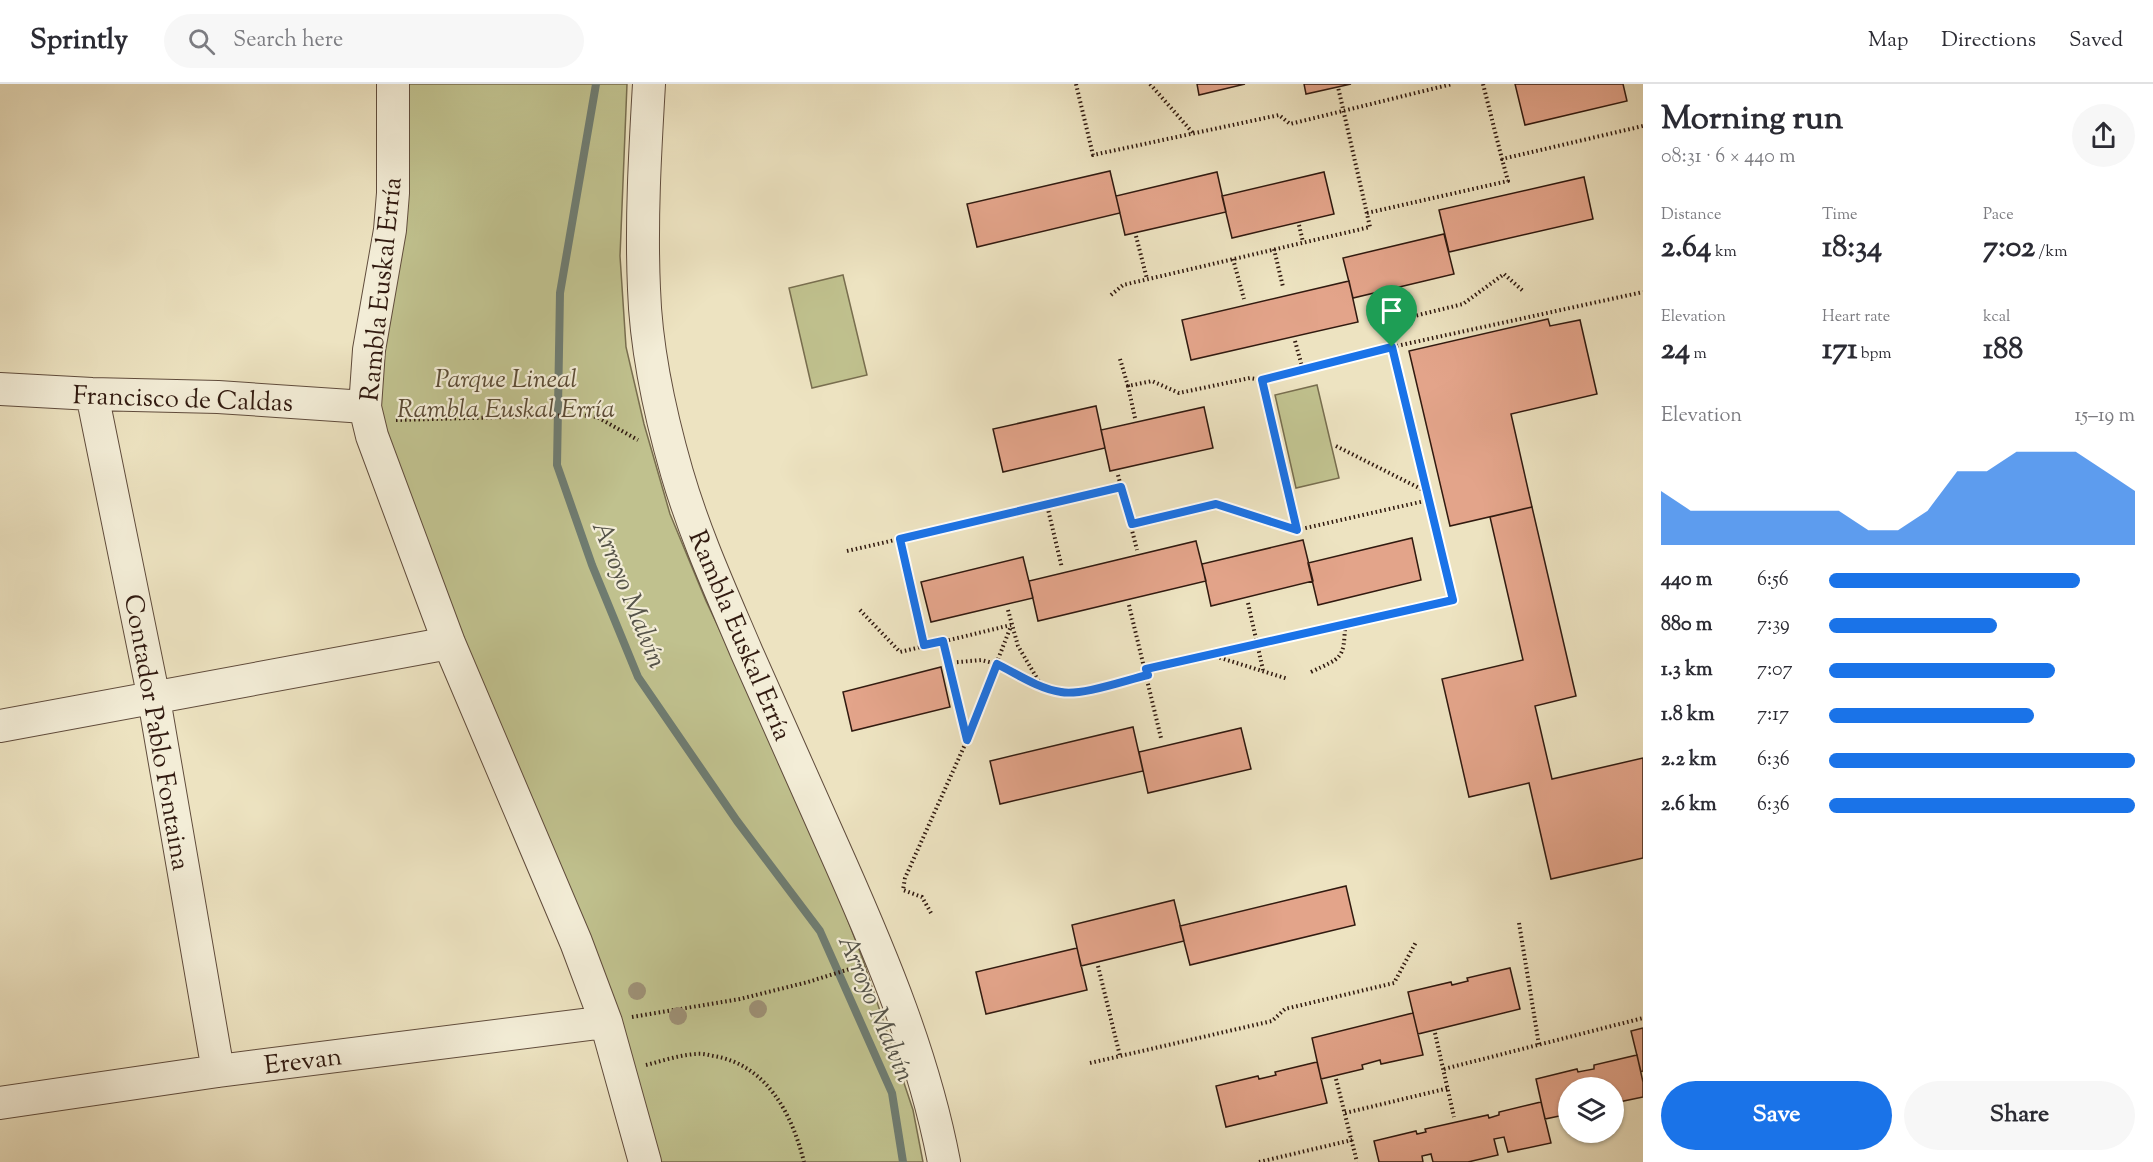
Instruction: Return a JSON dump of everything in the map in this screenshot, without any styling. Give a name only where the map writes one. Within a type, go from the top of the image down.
[{"type":"street","name":"Rambla Euskal Erría","points":[[393,84],[393,193],[390,230],[369,350],[365,407],[372,436],[449,643],[576,942],[606,1022],[645,1162]]},
{"type":"street","name":"Rambla Euskal Erría","points":[[649,84],[644,290],[651,354],[677,474],[693,524],[719,589],[883,962],[916,1052],[939,1134],[944,1162]]},
{"type":"street","name":"Francisco de Caldas","points":[[0,389],[218,397],[365,407]]},
{"type":"street","name":"Contador Pablo Fontaina","points":[[92,394],[154,699],[218,1071]]},
{"type":"street","points":[[0,726],[449,643]]},
{"type":"street","name":"Erevan","points":[[0,1103],[218,1071],[606,1022]]},
{"type":"path","points":[[1076,84],[1093,154],[1279,115],[1290,124],[1452,84]]},
{"type":"path","points":[[1150,84],[1193,134]]},
{"type":"path","points":[[1367,213],[1508,181],[1483,84]]},
{"type":"path","points":[[1112,295],[1123,285],[1370,227],[1338,87]]},
{"type":"path","points":[[1502,159],[1643,126]]},
{"type":"path","points":[[1299,225],[1303,242]]},
{"type":"path","points":[[1136,236],[1147,279]]},
{"type":"path","points":[[1274,249],[1283,286]]},
{"type":"path","points":[[1233,259],[1244,299]]},
{"type":"path","points":[[1386,323],[1463,304],[1504,273],[1523,291]]},
{"type":"path","points":[[1128,386],[1152,381],[1179,393],[1250,378],[1262,380],[1392,347],[1643,292]]},
{"type":"path","points":[[1146,669],[1453,600],[1380,296]]},
{"type":"path","points":[[1295,341],[1303,370]]},
{"type":"path","points":[[1120,359],[1135,418]]},
{"type":"path","points":[[1262,380],[1297,530]]},
{"type":"path","points":[[365,407],[381,419],[597,417],[641,442]]},
{"type":"path","points":[[1336,446],[1427,492]]},
{"type":"path","points":[[1118,475],[1137,550]]},
{"type":"path","points":[[847,551],[1121,487]]},
{"type":"path","points":[[1132,524],[1216,504],[1297,530],[1429,500]]},
{"type":"path","points":[[1047,505],[1062,568]]},
{"type":"path","points":[[900,539],[924,645]]},
{"type":"path","points":[[1248,603],[1263,670]]},
{"type":"path","points":[[1129,605],[1148,675],[1161,738]]},
{"type":"path","points":[[860,610],[900,652],[1011,625]]},
{"type":"path","points":[[1008,610],[1018,646],[1041,685]]},
{"type":"path","points":[[1311,672],[1336,660],[1342,654],[1345,624]]},
{"type":"path","points":[[931,912],[922,897],[903,890],[905,878],[967,740],[1011,625]]},
{"type":"path","points":[[943,641],[967,740]]},
{"type":"path","points":[[1211,654],[1288,679]]},
{"type":"path","points":[[948,663],[981,660],[997,664],[1061,693],[1079,692],[1148,675]]},
{"type":"path","points":[[1519,923],[1539,1045]]},
{"type":"path","points":[[1090,1063],[1272,1021],[1285,1009],[1394,983],[1416,942]]},
{"type":"path","points":[[1098,966],[1120,1056]]},
{"type":"path","points":[[606,1022],[740,999],[808,982],[848,969]]},
{"type":"path","points":[[1444,1069],[1643,1018]]},
{"type":"path","points":[[1435,1033],[1454,1117]]},
{"type":"path","points":[[620,1071],[697,1053],[730,1059],[761,1077],[784,1107],[798,1138],[804,1162]]},
{"type":"path","points":[[1336,1079],[1357,1162]]},
{"type":"path","points":[[1345,1113],[1449,1088]]},
{"type":"path","points":[[1259,1162],[1352,1140]]},
{"type":"green space","name":"Parque Lineal Rambla Euskal Erría","points":[[407,84],[627,84],[620,256],[626,347],[644,424],[670,514],[706,601],[830,873],[863,960],[913,1110],[923,1162],[658,1162],[436,573],[378,406]]},
{"type":"green space","points":[[843,275],[867,375],[812,388],[789,288]]},
{"type":"green space","points":[[1317,385],[1339,478],[1296,488],[1275,395]]},
{"type":"building","points":[[1197,84],[1245,84],[1199,95]]},
{"type":"building","points":[[1304,84],[1351,84],[1306,94]]},
{"type":"building","points":[[1515,84],[1623,84],[1627,101],[1525,125]]},
{"type":"building","points":[[1110,171],[1120,213],[977,247],[967,204]]},
{"type":"building","points":[[1217,172],[1226,212],[1125,235],[1116,196]]},
{"type":"building","points":[[1324,172],[1334,214],[1232,238],[1222,196]]},
{"type":"building","points":[[1584,177],[1593,219],[1449,252],[1439,210]]},
{"type":"building","points":[[1444,234],[1454,274],[1353,298],[1343,258]]},
{"type":"building","points":[[1349,281],[1358,322],[1191,360],[1182,320]]},
{"type":"building","points":[[1548,319],[1550,326],[1580,320],[1597,394],[1511,414],[1532,507],[1450,526],[1409,351]]},
{"type":"building","points":[[1096,406],[1105,448],[1003,472],[993,429]]},
{"type":"building","points":[[1204,407],[1213,448],[1110,471],[1101,430]]},
{"type":"building","points":[[1532,507],[1576,696],[1535,706],[1552,779],[1643,758],[1643,858],[1551,879],[1529,783],[1469,797],[1442,679],[1523,660],[1490,517]]},
{"type":"building","points":[[1412,538],[1421,580],[1318,605],[1308,563]]},
{"type":"building","points":[[1303,540],[1313,581],[1211,606],[1202,564]]},
{"type":"building","points":[[1196,541],[1206,581],[1038,621],[1029,581]]},
{"type":"building","points":[[1023,557],[1033,598],[931,622],[921,582]]},
{"type":"building","points":[[941,667],[950,707],[852,731],[843,692]]},
{"type":"building","points":[[1133,727],[1143,771],[1000,804],[990,761]]},
{"type":"building","points":[[1241,728],[1251,769],[1148,793],[1139,752]]},
{"type":"building","points":[[1346,886],[1355,925],[1190,965],[1180,926]]},
{"type":"building","points":[[1174,900],[1184,941],[1081,966],[1072,925]]},
{"type":"building","points":[[1077,948],[1087,990],[986,1014],[976,972]]},
{"type":"building","points":[[1510,968],[1520,1009],[1418,1034],[1408,992],[1451,982],[1452,985],[1468,981],[1467,978]]},
{"type":"building","points":[[1413,1013],[1423,1055],[1381,1064],[1380,1060],[1362,1065],[1363,1069],[1321,1079],[1312,1038]]},
{"type":"building","points":[[1643,1028],[1643,1071],[1641,1072],[1631,1031]]},
{"type":"building","points":[[1637,1055],[1643,1082],[1643,1097],[1624,1101],[1624,1077],[1558,1077],[1558,1116],[1545,1119],[1536,1079],[1577,1069],[1578,1072],[1594,1069],[1594,1065]]},
{"type":"building","points":[[1317,1062],[1327,1103],[1226,1127],[1216,1086],[1258,1076],[1259,1079],[1276,1075],[1275,1072]]},
{"type":"building","points":[[1541,1102],[1551,1143],[1508,1152],[1504,1137],[1494,1139],[1498,1155],[1468,1162],[1433,1162],[1431,1154],[1422,1156],[1423,1162],[1379,1162],[1374,1141],[1416,1131],[1417,1134],[1426,1132],[1425,1129],[1488,1115],[1489,1118],[1499,1115],[1499,1112]]},
{"type":"waterway","name":"Arroyo Malvín","points":[[596,84],[560,293],[557,465],[592,565],[638,677],[737,821],[820,931],[892,1093],[903,1162]]},
{"type":"route","points":[[1392,347],[1453,600],[1146,669],[1148,675],[1079,692],[1061,693],[997,664],[967,740],[943,641],[924,645],[900,539],[1121,487],[1132,524],[1216,504],[1297,530],[1262,380],[1392,347]]}]
